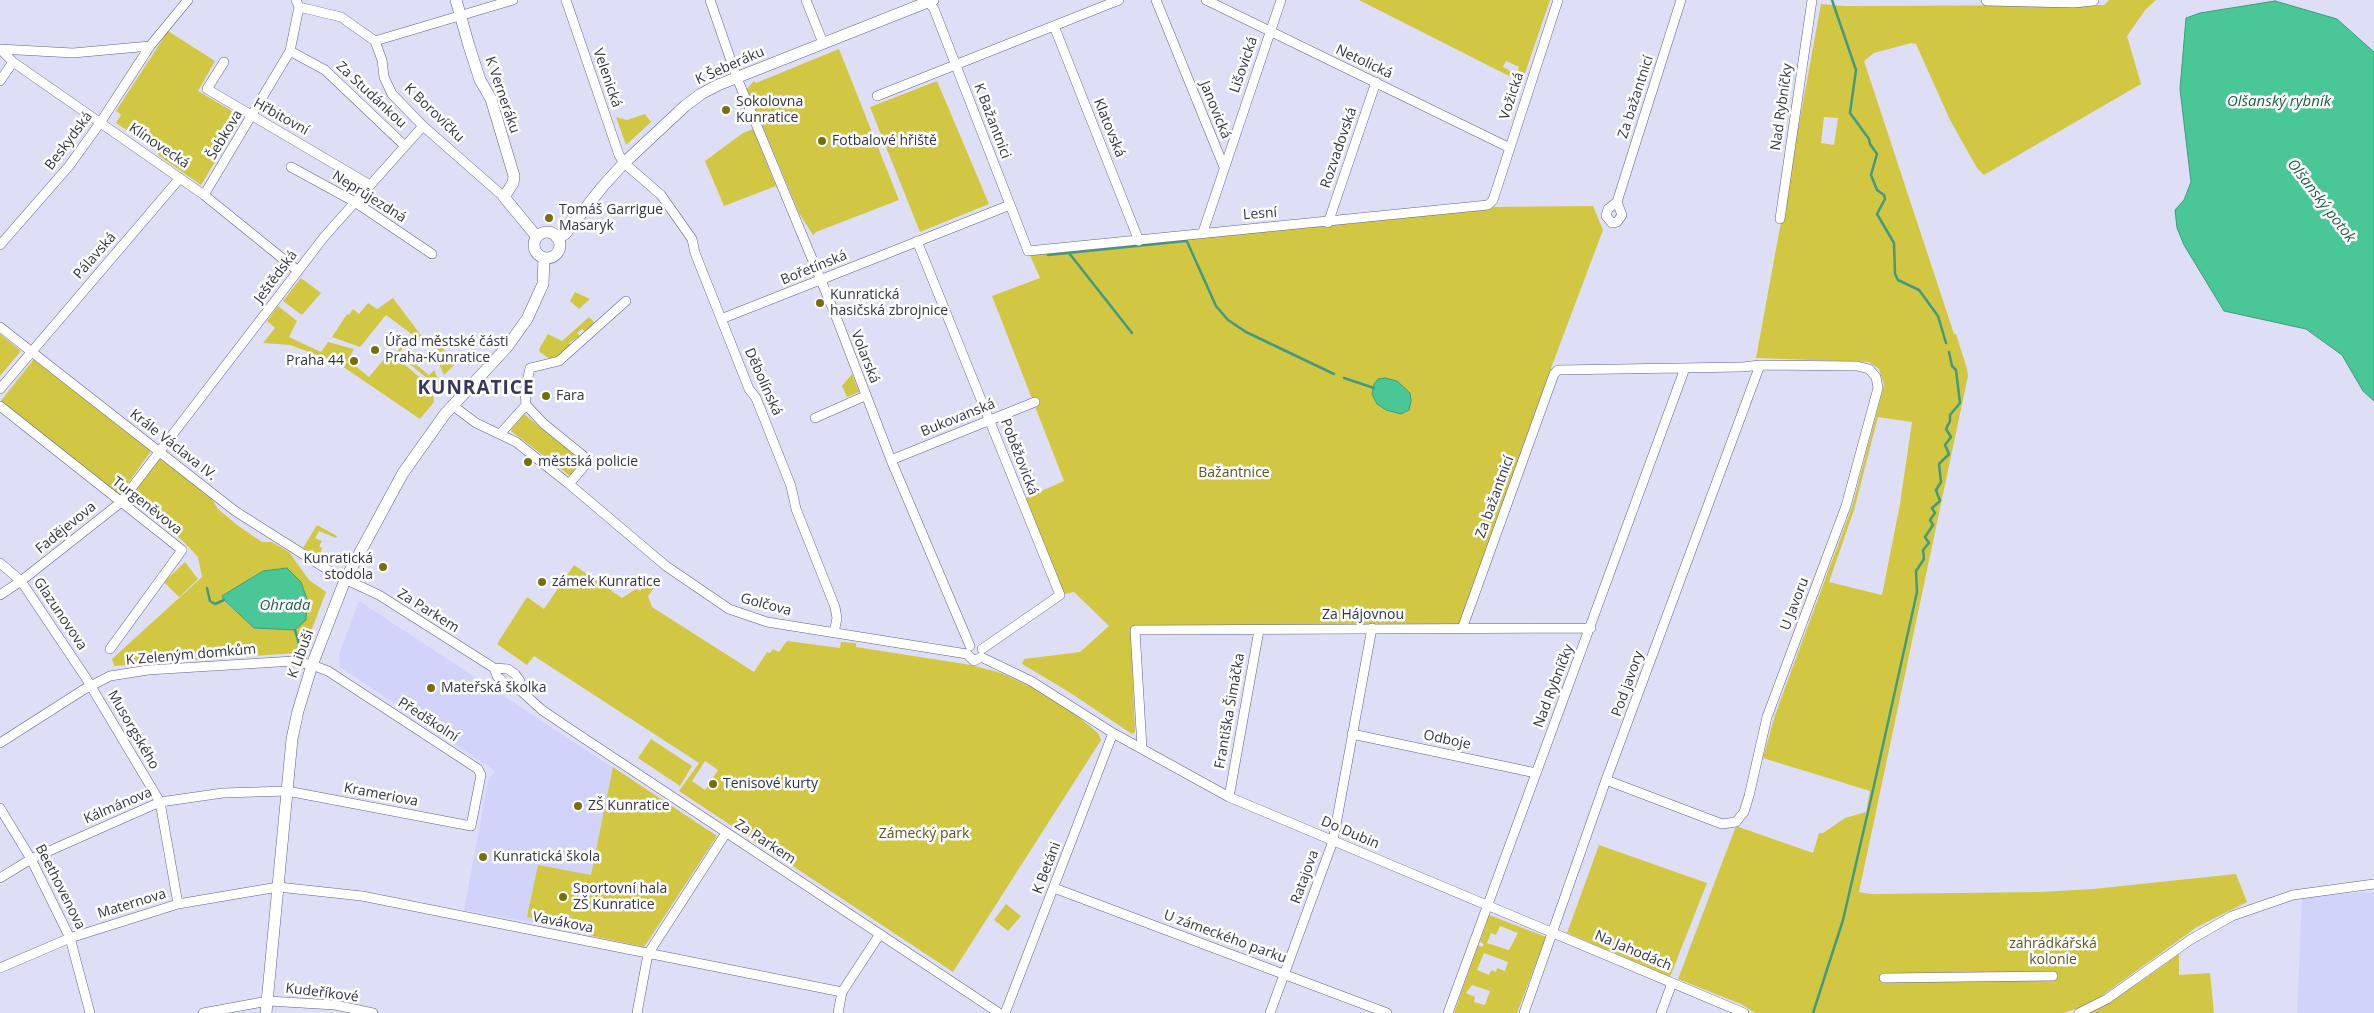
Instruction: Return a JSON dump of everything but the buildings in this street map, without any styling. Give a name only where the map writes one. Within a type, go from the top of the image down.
[{"type":"street","points":[[0,49],[72,53],[150,46],[188,0]]},
{"type":"street","name":"K Verneráku","points":[[456,0],[480,80],[490,99],[514,176],[513,183],[504,198]]},
{"type":"street","points":[[298,3],[341,16],[375,41],[513,0]]},
{"type":"street","name":"Velenická","points":[[566,0],[616,146],[624,163]]},
{"type":"street","name":"Volarská","points":[[710,0],[737,78],[836,314],[865,396],[968,650]]},
{"type":"street","points":[[806,0],[823,43]]},
{"type":"street","points":[[877,96],[1119,0]]},
{"type":"street","name":"Janovická","points":[[1156,0],[1224,167]]},
{"type":"street","name":"Netolická","points":[[1206,0],[1510,148]]},
{"type":"street","name":"Lišovická","points":[[1224,167],[1281,0]]},
{"type":"street","name":"Vožická","points":[[1493,200],[1558,0]]},
{"type":"street","name":"Za bažantnicí","points":[[1617,202],[1681,0]]},
{"type":"street","name":"Nad Rybníčky","points":[[1780,219],[1812,0]]},
{"type":"street","points":[[1987,0],[2074,2],[2093,0]]},
{"type":"street","name":"K Šeberáku","points":[[557,238],[565,234],[624,163],[685,106],[701,94],[929,1]]},
{"type":"street","name":"K Bažantnici","points":[[929,1],[934,9],[1028,252]]},
{"type":"street","name":"Šebkova","points":[[204,195],[290,50],[298,3]]},
{"type":"street","name":"Klatovská","points":[[1054,26],[1139,240]]},
{"type":"street","name":"K Borovíčku","points":[[375,41],[382,60],[384,77],[392,94],[423,126],[504,198],[537,237]]},
{"type":"street","name":"Beskydská","points":[[0,245],[69,166],[100,123],[150,46]]},
{"type":"street","name":"Klínovecká","points":[[0,49],[13,62],[204,195],[298,271]]},
{"type":"street","name":"Za Studánkou","points":[[290,50],[325,70],[404,146]]},
{"type":"street","points":[[0,81],[13,62]]},
{"type":"street","name":"Hřbitovní","points":[[224,62],[207,89],[370,185]]},
{"type":"street","name":"Rozvadovská","points":[[1328,223],[1376,82]]},
{"type":"street","name":"Ještědská","points":[[159,451],[324,237],[423,126]]},
{"type":"street","name":"Děbolínská","points":[[624,163],[661,195],[692,239],[695,253],[721,319],[781,460],[791,486],[796,509],[835,607],[837,618],[834,633]]},
{"type":"street","name":"Neprůjezdná","points":[[291,167],[355,202],[432,254]]},
{"type":"street","points":[[1204,232],[1224,167]]},
{"type":"street","name":"Pálavská","points":[[0,388],[180,178]]},
{"type":"street","name":"Lesní","points":[[1028,252],[1204,232],[1328,223],[1483,206],[1488,205],[1493,200]]},
{"type":"street","name":"Bořetínská","points":[[721,319],[1010,205]]},
{"type":"street","points":[[546,233],[557,238],[558,251],[550,257],[544,258],[535,249],[534,242],[537,237],[546,233]]},
{"type":"street","name":"Poběžovická","points":[[917,242],[1060,595],[982,653]]},
{"type":"street","name":"K Libuši","points":[[266,1013],[287,791],[298,711],[341,577],[403,473],[519,333],[536,302],[543,284],[544,258]]},
{"type":"street","points":[[570,484],[586,464],[586,458],[544,424],[526,405],[525,391],[530,368],[559,362],[626,301]]},
{"type":"street","name":"Krále Václava IV.","points":[[0,327],[235,511],[341,577]]},
{"type":"street","name":"U Javoru","points":[[1554,374],[1558,370],[1742,367],[1760,365],[1863,366],[1869,369],[1876,377],[1878,388],[1846,506],[1767,717],[1744,812],[1736,822],[1722,824],[1606,780]]},
{"type":"street","name":"Pod javory","points":[[1524,1013],[1606,780],[1760,365]]},
{"type":"street","name":"Nad Rybníčky","points":[[1448,1013],[1685,368]]},
{"type":"street","name":"Za bažantnicí","points":[[1462,629],[1554,374]]},
{"type":"street","points":[[814,418],[865,396]]},
{"type":"street","name":"Bukovanská","points":[[891,460],[1035,402]]},
{"type":"street","points":[[456,408],[476,423],[500,434],[526,405]]},
{"type":"street","name":"Turgeněvova","points":[[0,406],[120,503],[182,550],[110,649]]},
{"type":"street","name":"Golčova","points":[[500,434],[516,442],[570,484],[666,566],[729,609],[767,622],[834,633],[968,650]]},
{"type":"street","name":"Fadějevova","points":[[0,595],[21,581],[120,503],[159,451]]},
{"type":"street","name":"Glazunovova","points":[[0,563],[21,581],[91,685]]},
{"type":"street","name":"Za Parkem","points":[[341,577],[379,595],[494,668],[508,669],[520,681],[520,690]]},
{"type":"street","name":"Ratajova","points":[[1270,1013],[1333,841],[1372,628]]},
{"type":"street","name":"Za Hájovnou","points":[[1142,748],[1135,630],[1591,628]]},
{"type":"street","name":"Františka Šimáčka","points":[[1229,797],[1259,630]]},
{"type":"street","points":[[982,653],[974,661],[968,650],[977,645],[982,653],[1114,733]]},
{"type":"street","name":"K Zeleným domkům","points":[[0,743],[91,685],[110,676],[148,670],[285,661],[312,665]]},
{"type":"street","name":"Předškolní","points":[[312,665],[328,671],[478,769],[482,775],[471,826]]},
{"type":"street","name":"Za Parkem","points":[[494,668],[497,676],[507,686],[520,690],[542,710],[999,1013]]},
{"type":"street","name":"Musorgského","points":[[91,685],[160,802],[178,904]]},
{"type":"street","name":"Do Dubin","points":[[1114,733],[1229,797],[1554,932]]},
{"type":"street","name":"K Betáni","points":[[1005,1013],[1114,733]]},
{"type":"street","name":"Odboje","points":[[1352,734],[1536,773]]},
{"type":"street","name":"Kálmánova","points":[[0,878],[31,859],[160,802],[222,793],[287,791]]},
{"type":"street","name":"Krameriova","points":[[287,791],[471,826]]},
{"type":"street","name":"Beethovenova","points":[[0,808],[31,859],[70,938],[90,1013]]},
{"type":"street","points":[[637,1013],[648,954],[726,833]]},
{"type":"street","points":[[2078,1013],[2107,999],[2190,940],[2232,916],[2293,895],[2374,884]]},
{"type":"street","name":"Maternova","points":[[0,968],[70,938],[178,904],[278,887]]},
{"type":"street","name":"Vavákova","points":[[278,887],[362,896],[842,992]]},
{"type":"street","name":"U zámeckého parku","points":[[1054,888],[1387,1013]]},
{"type":"street","name":"Na Jahodách","points":[[1554,932],[1672,983],[1661,1013]]},
{"type":"street","points":[[838,1013],[842,992],[880,934]]},
{"type":"street","points":[[1884,978],[2053,976]]},
{"type":"street","points":[[1672,983],[1744,1013]]},
{"type":"street","name":"Kudeříkové","points":[[202,1013],[268,1001],[335,1005],[373,1013]]},
{"type":"shaded area","name":"ZŠ Kunratice","points":[[359,601],[717,836],[647,944],[464,910],[488,781],[495,771],[340,667],[339,654]]},
{"type":"shaded area","points":[[2374,892],[2374,1013],[2297,1013],[2302,896]]},
{"type":"green space","points":[[1359,0],[1550,0],[1522,82],[1517,74],[1519,67],[1506,61],[1503,67],[1512,72],[1509,76]]},
{"type":"green space","name":"zahrádkářská kolonie","points":[[2109,0],[2156,0],[2146,9],[2127,36],[2141,84],[1984,175],[1977,168],[1950,120],[1916,44],[1911,43],[1874,53],[1864,61],[1954,334],[1956,334],[1968,376],[1859,892],[1871,894],[2039,892],[2093,889],[2236,874],[2247,902],[2197,927],[2089,1005],[2063,1013],[1755,1013],[1741,1004],[1678,979],[1736,826],[1813,853],[1819,833],[1823,833],[1845,818],[1866,812],[1870,791],[1763,758],[1775,715],[1852,507],[1884,385],[1879,369],[1869,362],[1756,358],[1821,4],[1845,6],[2104,5]],"holes":[[[1824,117],[1838,118],[1834,145],[1821,143]],[[1878,417],[1912,422],[1900,504],[1882,595],[1829,582],[1854,510]]]},
{"type":"green space","points":[[168,31],[215,61],[198,91],[242,117],[201,185],[158,155],[159,152],[116,123],[121,115],[116,111]]},
{"type":"green space","name":"Fotbalové hřiště","points":[[839,49],[899,200],[816,232],[813,235],[799,213],[747,89],[754,81],[756,83]]},
{"type":"green space","points":[[937,81],[989,204],[920,232],[870,107]]},
{"type":"green space","points":[[645,114],[651,122],[626,145],[616,117],[627,120]]},
{"type":"green space","points":[[753,129],[776,186],[724,206],[705,161],[743,133]]},
{"type":"green space","name":"Bažantnice","points":[[1593,206],[1603,230],[1551,368],[1554,374],[1462,629],[1131,630],[1135,732],[1132,734],[1069,692],[1022,664],[1024,659],[1080,652],[1109,626],[1074,592],[1060,595],[1021,500],[1064,481],[992,296],[1040,278],[1028,251],[1328,223],[1347,224],[1486,207]]},
{"type":"green space","points":[[301,278],[321,293],[302,315],[283,301]]},
{"type":"green space","points":[[575,292],[590,299],[579,309],[570,301]]},
{"type":"green space","points":[[393,298],[423,338],[421,341],[386,315],[360,347],[332,337],[347,314],[349,315],[353,309],[359,314],[368,303],[377,309]]},
{"type":"green space","points":[[278,306],[297,321],[289,337],[321,352],[328,342],[354,349],[348,360],[369,377],[390,352],[432,388],[434,402],[420,419],[336,362],[290,345],[263,343],[275,328],[267,321]]},
{"type":"green space","points":[[589,317],[597,325],[588,334],[582,329],[577,333],[580,336],[569,343],[572,348],[557,358],[550,359],[540,352],[539,349],[548,334],[562,341]]},
{"type":"green space","points":[[0,334],[21,351],[0,376]]},
{"type":"green space","points":[[403,344],[404,346],[400,352],[429,375],[434,370],[438,379],[446,387],[438,387],[396,353]]},
{"type":"green space","points":[[441,346],[455,364],[444,375],[439,364],[443,358],[435,352]]},
{"type":"green space","points":[[34,359],[151,451],[119,496],[0,402]]},
{"type":"green space","points":[[852,374],[859,392],[847,397],[842,386]]},
{"type":"green space","points":[[524,414],[577,457],[579,463],[570,476],[511,431]]},
{"type":"green space","points":[[160,458],[212,499],[218,509],[237,525],[262,542],[272,542],[289,552],[309,580],[326,592],[305,647],[296,653],[114,666],[112,659],[202,577],[198,557],[182,540],[129,499]],"holes":[[[287,568],[301,582],[307,599],[295,630],[254,628],[224,601],[222,596],[263,571]]]},
{"type":"green space","points":[[317,525],[337,536],[336,538],[319,531],[315,538],[322,541],[319,546],[322,548],[319,557],[303,548]]},
{"type":"green space","points":[[185,562],[198,579],[179,597],[164,582]]},
{"type":"green space","name":"Zámecký park","points":[[574,565],[622,598],[636,589],[640,591],[652,576],[659,581],[648,596],[652,607],[754,672],[767,652],[770,653],[773,649],[779,652],[787,641],[840,648],[841,642],[856,643],[856,647],[971,665],[1001,673],[1036,689],[1076,715],[1098,733],[1101,740],[953,972],[679,791],[699,763],[534,656],[527,665],[497,644],[527,597],[544,609]],"holes":[[[705,761],[718,770],[705,790],[692,781]]]},
{"type":"green space","points":[[651,739],[692,766],[680,786],[638,758]]},
{"type":"green space","points":[[613,767],[717,836],[644,947],[588,935],[589,929],[527,917],[538,865],[591,875]]},
{"type":"green space","points":[[1599,845],[1707,883],[1670,977],[1567,933]]},
{"type":"green space","points":[[1006,904],[1021,916],[1008,931],[994,920]]},
{"type":"green space","points":[[1489,915],[1546,937],[1517,1013],[1454,1013],[1478,945],[1482,947],[1484,944],[1480,942]],"holes":[[[1500,926],[1518,933],[1509,950],[1487,943],[1491,933],[1496,935]],[[1484,953],[1508,962],[1505,971],[1497,968],[1496,972],[1491,970],[1489,975],[1477,970]],[[1472,985],[1490,991],[1485,1005],[1474,1002],[1475,997],[1466,993]]]},
{"type":"green space","points":[[2179,954],[2179,975],[2210,973],[2214,1013],[2087,1013],[2140,982]]},
{"type":"water","name":"Olšanský rybník","points":[[2275,1],[2337,19],[2374,52],[2374,401],[2363,391],[2342,355],[2306,329],[2224,311],[2184,245],[2177,228],[2175,210],[2184,200],[2191,182],[2180,89],[2186,18],[2200,13]]},
{"type":"water","points":[[1385,378],[1397,381],[1410,393],[1409,410],[1401,414],[1386,410],[1377,404],[1372,394],[1374,384],[1378,379]]},
{"type":"water","name":"Ohrada","points":[[287,568],[301,582],[307,599],[306,620],[295,630],[254,628],[222,596],[263,571]]},
{"type":"waterway","name":"Olšanský potok","points":[[1832,0],[1856,70],[1850,113],[1869,139],[1877,154],[1871,175],[1877,190],[1884,195],[1885,199],[1877,214],[1894,243],[1895,274],[1898,280],[1919,290],[1938,316],[1946,343]]},
{"type":"waterway","points":[[1185,237],[1216,306],[1228,320],[1246,332],[1334,374]]},
{"type":"waterway","points":[[1048,255],[1186,241]]},
{"type":"waterway","points":[[1069,253],[1132,333]]},
{"type":"waterway","points":[[1813,1013],[1843,920],[1917,592],[1916,571],[1924,559],[1923,550],[1929,543],[1925,537],[1933,525],[1930,520],[1935,513],[1932,508],[1940,501],[1936,490],[1941,482],[1939,464],[1949,454],[1945,445],[1951,437],[1946,429],[1950,421],[1950,415],[1960,403],[1956,370],[1952,366],[1949,352]]},
{"type":"waterway","points":[[1344,378],[1374,388]]},
{"type":"waterway","points":[[207,588],[210,601],[215,604],[224,600]]},
{"type":"waterway","points":[[295,630],[299,644]]},
{"type":"place","name":"Sokolovna Kunratice","points":[[726,110]]},
{"type":"place","name":"Fotbalové hřiště","points":[[822,141]]},
{"type":"place","name":"Tomáš Garrigue Masaryk","points":[[549,218]]},
{"type":"place","name":"Kunratická hasičská zbrojnice","points":[[820,303]]},
{"type":"place","name":"Úřad městské části Praha-Kunratice","points":[[375,350]]},
{"type":"place","name":"Praha 44","points":[[354,361]]},
{"type":"place","name":"Fara","points":[[546,396]]},
{"type":"place","name":"městská policie","points":[[528,462]]},
{"type":"place","name":"Kunratická stodola","points":[[383,567]]},
{"type":"place","name":"zámek Kunratice","points":[[542,582]]},
{"type":"place","name":"Mateřská školka","points":[[431,688]]},
{"type":"place","name":"Tenisové kurty","points":[[713,784]]},
{"type":"place","name":"ZŠ Kunratice","points":[[578,806]]},
{"type":"place","name":"Kunratická škola","points":[[483,857]]},
{"type":"place","name":"Sportovní hala ZŠ Kunratice","points":[[563,897]]},
{"type":"district","name":"KUNRATICE","points":[[476,389]]}]
